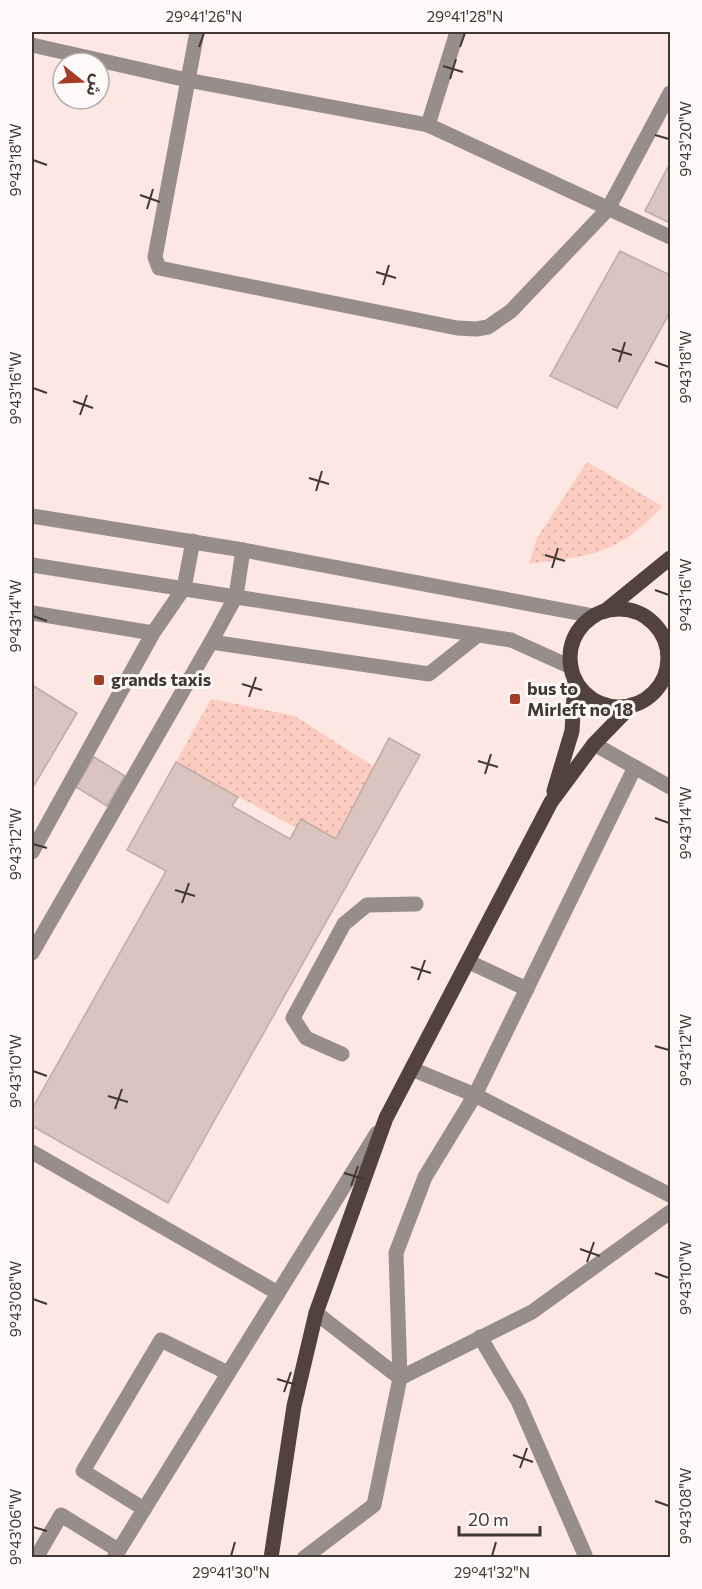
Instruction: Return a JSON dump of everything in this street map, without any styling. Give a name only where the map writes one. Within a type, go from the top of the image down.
[{"type":"main road","points":[[551,802],[572,731],[571,653],[575,638],[583,626],[670,558]]},
{"type":"main road","points":[[271,1557],[294,1406],[316,1314],[386,1118],[551,802],[594,744],[632,705],[657,690],[664,677],[669,644],[651,621],[637,612],[621,609],[600,613]]},
{"type":"main road","points":[[573,673],[583,690],[599,702],[619,707],[632,705]]},
{"type":"street","points":[[197,32],[154,257],[159,268],[457,328],[488,327],[510,311],[609,209],[670,93]]},
{"type":"street","points":[[428,125],[457,32]]},
{"type":"street","points":[[32,45],[187,80],[428,125],[670,237]]},
{"type":"street","points":[[32,516],[243,549],[600,613]]},
{"type":"street","points":[[32,852],[153,633],[184,588],[193,541]]},
{"type":"street","points":[[32,953],[236,596],[243,549]]},
{"type":"street","points":[[32,566],[511,640],[573,673]]},
{"type":"street","points":[[32,613],[153,633]]},
{"type":"street","points":[[211,642],[429,674],[478,635]]},
{"type":"street","points":[[594,744],[670,787]]},
{"type":"street","points":[[304,1557],[374,1505],[400,1378],[396,1253],[425,1177],[475,1095],[635,767]]},
{"type":"street","points":[[342,1054],[306,1038],[293,1018],[344,924],[367,905],[416,904]]},
{"type":"street","points":[[469,962],[527,989]]},
{"type":"street","points":[[412,1069],[475,1095],[670,1195]]},
{"type":"street","points":[[36,1557],[61,1515],[116,1554],[386,1118]]},
{"type":"street","points":[[32,1152],[278,1293]]},
{"type":"street","points":[[400,1378],[532,1312],[670,1212]]},
{"type":"street","points":[[316,1314],[400,1378]]},
{"type":"street","points":[[480,1337],[518,1401],[585,1554]]},
{"type":"street","points":[[144,1509],[83,1471],[161,1340],[228,1373]]},
{"type":"shaded area","points":[[587,462],[662,506],[632,535],[617,544],[586,555],[529,564],[537,538]]},
{"type":"shaded area","points":[[211,699],[295,716],[374,767],[336,839],[301,819],[296,828],[176,762]]},
{"type":"building","points":[[670,163],[670,223],[645,211]]},
{"type":"building","points":[[620,251],[670,275],[670,312],[617,408],[550,376]]},
{"type":"building","points":[[32,685],[77,713],[32,789]]},
{"type":"building","points":[[389,738],[420,755],[168,1203],[32,1126],[32,1109],[166,871],[127,850],[176,762],[238,797],[232,806],[290,839],[301,819],[336,839]]},
{"type":"building","points":[[94,757],[125,776],[107,806],[76,787]]},
{"type":"place","name":"grands taxis","points":[[99,680]]},
{"type":"place","name":"bus to Mirleft no 18","points":[[515,699]]}]
